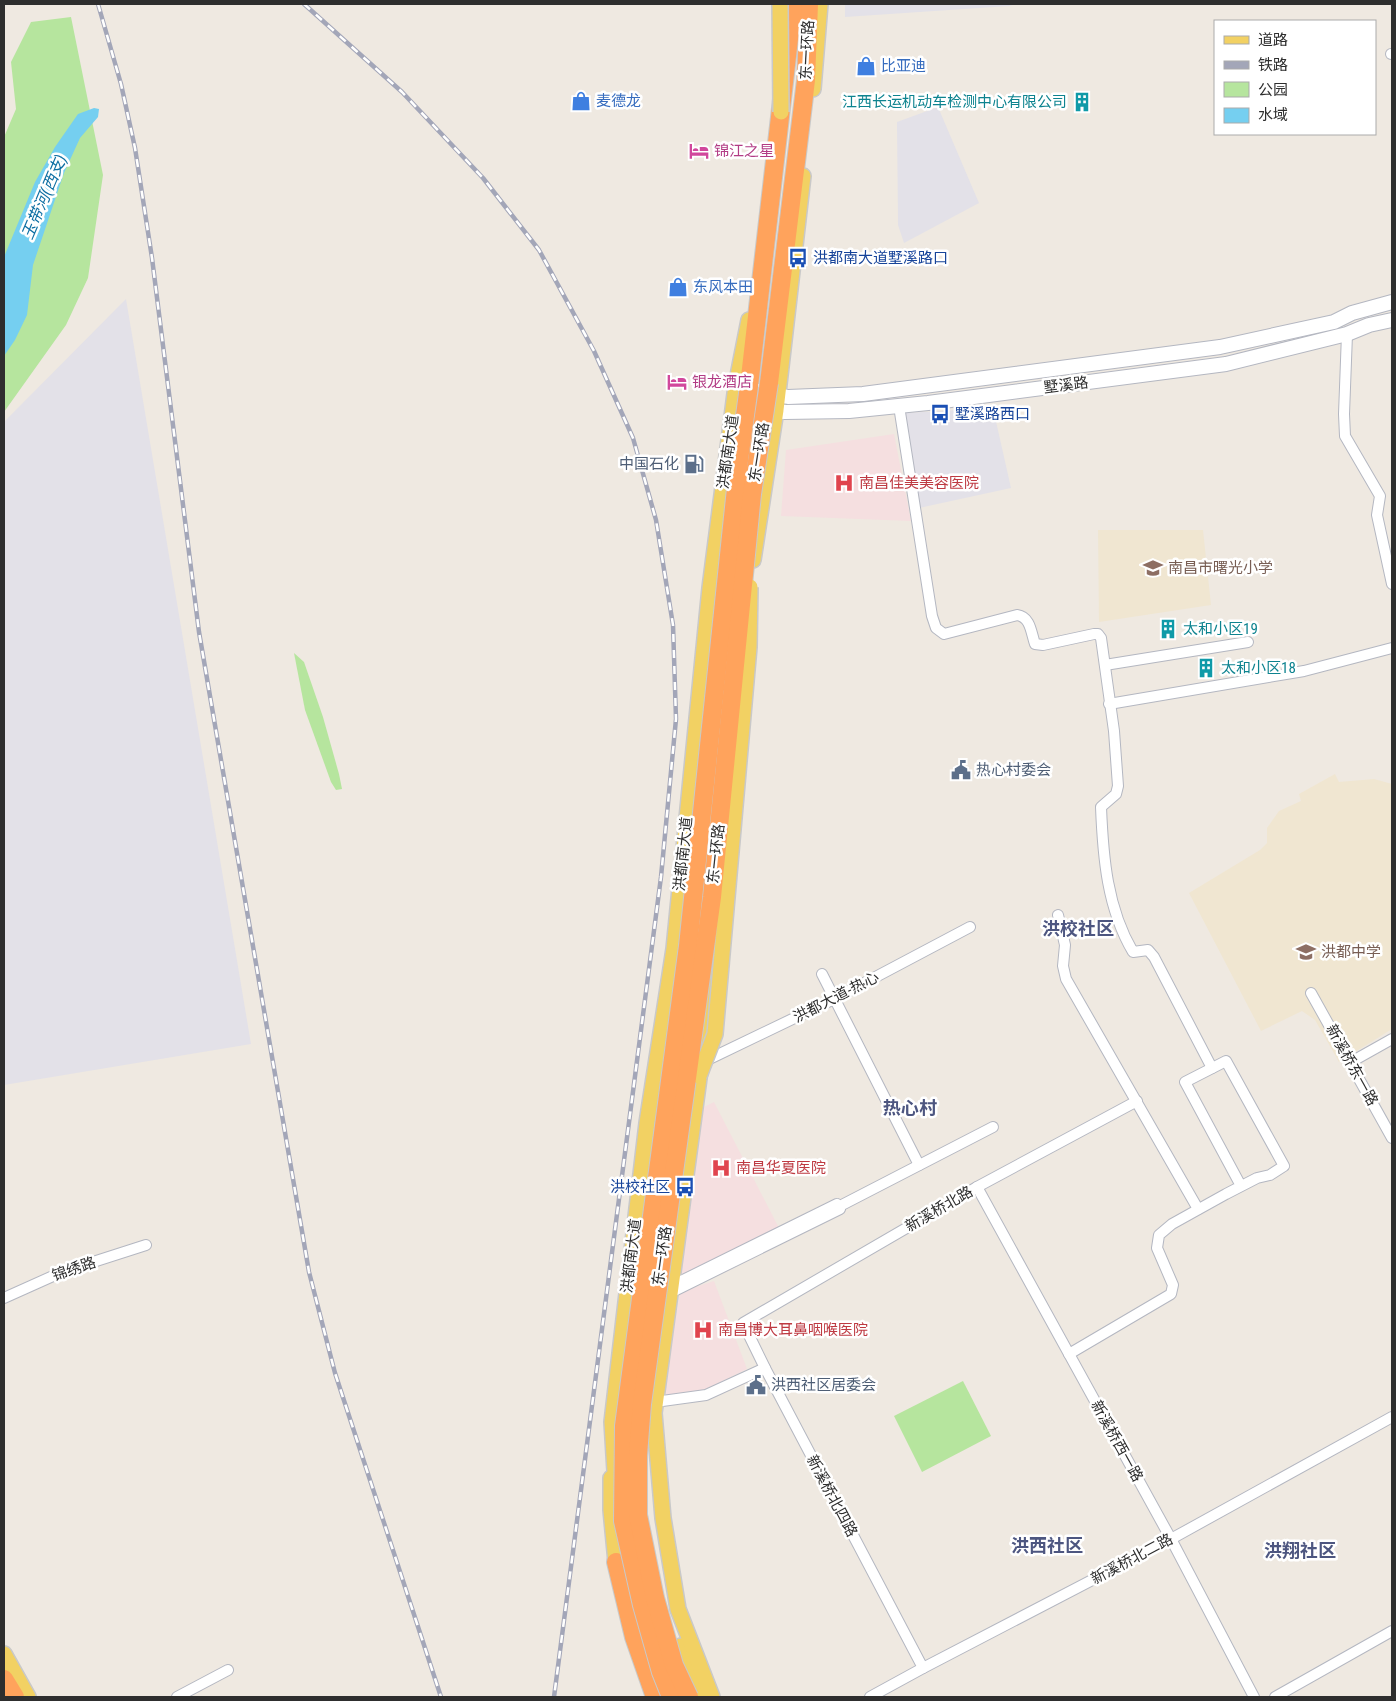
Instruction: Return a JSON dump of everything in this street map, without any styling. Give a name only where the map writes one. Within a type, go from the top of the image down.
[{"type":"highway","name":"东一环路","points":[[671,1697],[661,1672],[642,1605],[623,1521],[624,1426],[688,946],[738,470],[793,4]]},
{"type":"highway","name":"东一环路","points":[[689,1697],[674,1665],[653,1589],[638,1514],[638,1455],[642,1404],[712,897],[752,494],[769,383],[806,80],[809,4]]},
{"type":"highway","points":[[616,1562],[634,1637],[655,1697]]},
{"type":"highway","points":[[4,1679],[15,1697]]},
{"type":"main road","points":[[780,4],[781,112]]},
{"type":"main road","name":"洪都南大道","points":[[676,1697],[640,1615],[617,1501],[612,1422],[647,1123],[674,949],[710,588],[736,386],[748,326],[786,33],[788,4]]},
{"type":"main road","points":[[806,80],[820,4]]},
{"type":"main road","points":[[702,1697],[669,1610],[658,1554],[649,1471],[654,1408],[700,1070],[726,828],[745,617],[777,403],[815,72],[820,4]]},
{"type":"main road","points":[[700,1070],[715,1034],[749,648],[752,494]]},
{"type":"main road","points":[[654,1408],[663,1518],[678,1610],[712,1697]]},
{"type":"main road","points":[[612,1422],[611,1510],[616,1562]]},
{"type":"main road","points":[[4,1654],[28,1697]]},
{"type":"street","name":"墅溪路","points":[[733,409],[777,403],[788,397],[863,394],[1220,346],[1334,322],[1352,313],[1392,302]]},
{"type":"street","name":"墅溪路","points":[[736,386],[777,403],[785,412],[849,411],[899,406],[1226,364],[1347,334],[1370,325],[1392,320]]},
{"type":"street","points":[[1347,334],[1345,436],[1380,496],[1376,516],[1392,584]]},
{"type":"street","points":[[899,406],[932,616],[936,628],[944,634],[1017,616],[1024,616],[1035,644],[1042,645],[1098,634],[1102,641],[1114,731],[1118,786],[1116,794],[1101,807],[1107,878],[1114,910],[1125,938],[1133,952],[1148,950],[1154,957],[1212,1068]]},
{"type":"street","points":[[1105,664],[1248,642]]},
{"type":"street","points":[[1109,704],[1304,671],[1392,648]]},
{"type":"street","points":[[1058,916],[1065,945],[1064,966],[1066,979],[1198,1209]]},
{"type":"street","name":"洪都大道-热心","points":[[700,1070],[970,928]]},
{"type":"street","points":[[822,974],[919,1165]]},
{"type":"street","name":"新溪桥东一路","points":[[1311,993],[1392,1138]]},
{"type":"street","points":[[1350,1062],[1392,1039]]},
{"type":"street","points":[[1069,1354],[1169,1296],[1173,1290],[1173,1285],[1156,1248],[1159,1235],[1172,1224],[1198,1209],[1257,1178],[1270,1175],[1284,1166],[1226,1061],[1185,1082],[1241,1186]]},
{"type":"street","name":"新溪桥北路","points":[[743,1323],[977,1187],[1137,1101]]},
{"type":"street","points":[[670,1289],[840,1209],[838,1207],[992,1127]]},
{"type":"street","name":"新溪桥西一路","points":[[977,1187],[1171,1539],[1254,1697]]},
{"type":"street","name":"锦绣路","points":[[4,1298],[62,1272],[146,1246]]},
{"type":"street","name":"新溪桥北四路","points":[[743,1323],[922,1668]]},
{"type":"street","points":[[654,1408],[706,1396],[765,1368]]},
{"type":"street","name":"新溪桥北二路","points":[[870,1697],[922,1668],[1171,1539],[1392,1417]]},
{"type":"street","points":[[1275,1697],[1392,1631]]},
{"type":"street","points":[[176,1697],[228,1670]]},
{"type":"shaded area","points":[[845,4],[1016,4],[845,17]]},
{"type":"shaded area","points":[[938,107],[979,203],[904,243],[898,225],[897,122]]},
{"type":"shaded area","points":[[126,299],[251,1044],[4,1085],[4,422]]},
{"type":"shaded area","points":[[993,408],[1011,488],[919,508],[905,413]]},
{"type":"shaded area","name":"南昌佳美美容医院","points":[[894,434],[911,521],[781,516],[786,450]]},
{"type":"shaded area","name":"南昌市曙光小学","points":[[1098,530],[1203,530],[1211,605],[1099,622]]},
{"type":"shaded area","name":"洪都中学","points":[[1335,774],[1339,782],[1374,779],[1392,784],[1392,1029],[1339,1062],[1315,1020],[1302,1011],[1261,1031],[1189,893],[1260,850],[1267,843],[1267,828],[1279,811],[1301,801],[1299,794]]},
{"type":"shaded area","name":"南昌华夏医院","points":[[714,1102],[779,1228],[677,1277],[702,1108]]},
{"type":"shaded area","name":"南昌博大耳鼻咽喉医院","points":[[714,1281],[747,1369],[706,1389],[664,1397],[680,1292]]},
{"type":"green space","points":[[71,17],[103,175],[88,278],[66,325],[4,412],[4,137],[16,109],[11,62],[31,22]]},
{"type":"green space","points":[[294,653],[304,662],[323,717],[342,789],[336,790],[331,782],[305,710]]},
{"type":"green space","points":[[963,1381],[991,1436],[922,1472],[894,1416]]},
{"type":"water","name":"玉带河(西支)","points":[[94,108],[99,109],[98,117],[80,138],[64,173],[33,265],[27,315],[15,340],[4,356],[4,257],[35,182],[55,147],[78,114]]},
{"type":"railway","points":[[98,4],[121,84],[135,148],[152,258],[199,632],[309,1272],[335,1373],[441,1697]]},
{"type":"railway","points":[[304,4],[402,92],[483,178],[539,250],[594,351],[633,438],[656,520],[673,625],[676,719],[661,877],[554,1697]]},
{"type":"place","name":"比亚迪","points":[[866,66]]},
{"type":"place","name":"麦德龙","points":[[581,101]]},
{"type":"place","name":"江西长运机动车检测中心有限公司","points":[[1082,102]]},
{"type":"place","name":"锦江之星","points":[[699,151]]},
{"type":"place","name":"洪都南大道墅溪路口","points":[[798,258]]},
{"type":"place","name":"东风本田","points":[[678,287]]},
{"type":"place","name":"银龙酒店","points":[[677,382]]},
{"type":"place","name":"墅溪路西口","points":[[940,414]]},
{"type":"place","name":"中国石化","points":[[694,464]]},
{"type":"place","name":"南昌佳美美容医院","points":[[844,483]]},
{"type":"place","name":"南昌市曙光小学","points":[[1153,568]]},
{"type":"place","name":"太和小区19","points":[[1168,629]]},
{"type":"place","name":"太和小区18","points":[[1206,668]]},
{"type":"place","name":"热心村委会","points":[[961,770]]},
{"type":"place","name":"洪都中学","points":[[1306,952]]},
{"type":"place","name":"南昌华夏医院","points":[[721,1168]]},
{"type":"place","name":"洪校社区","points":[[685,1187]]},
{"type":"place","name":"南昌博大耳鼻咽喉医院","points":[[703,1330]]},
{"type":"place","name":"洪西社区居委会","points":[[756,1385]]},
{"type":"district","name":"洪校社区","points":[[1078,928]]},
{"type":"district","name":"热心村","points":[[910,1107]]},
{"type":"district","name":"洪西社区","points":[[1047,1545]]},
{"type":"district","name":"洪翔社区","points":[[1300,1550]]}]
